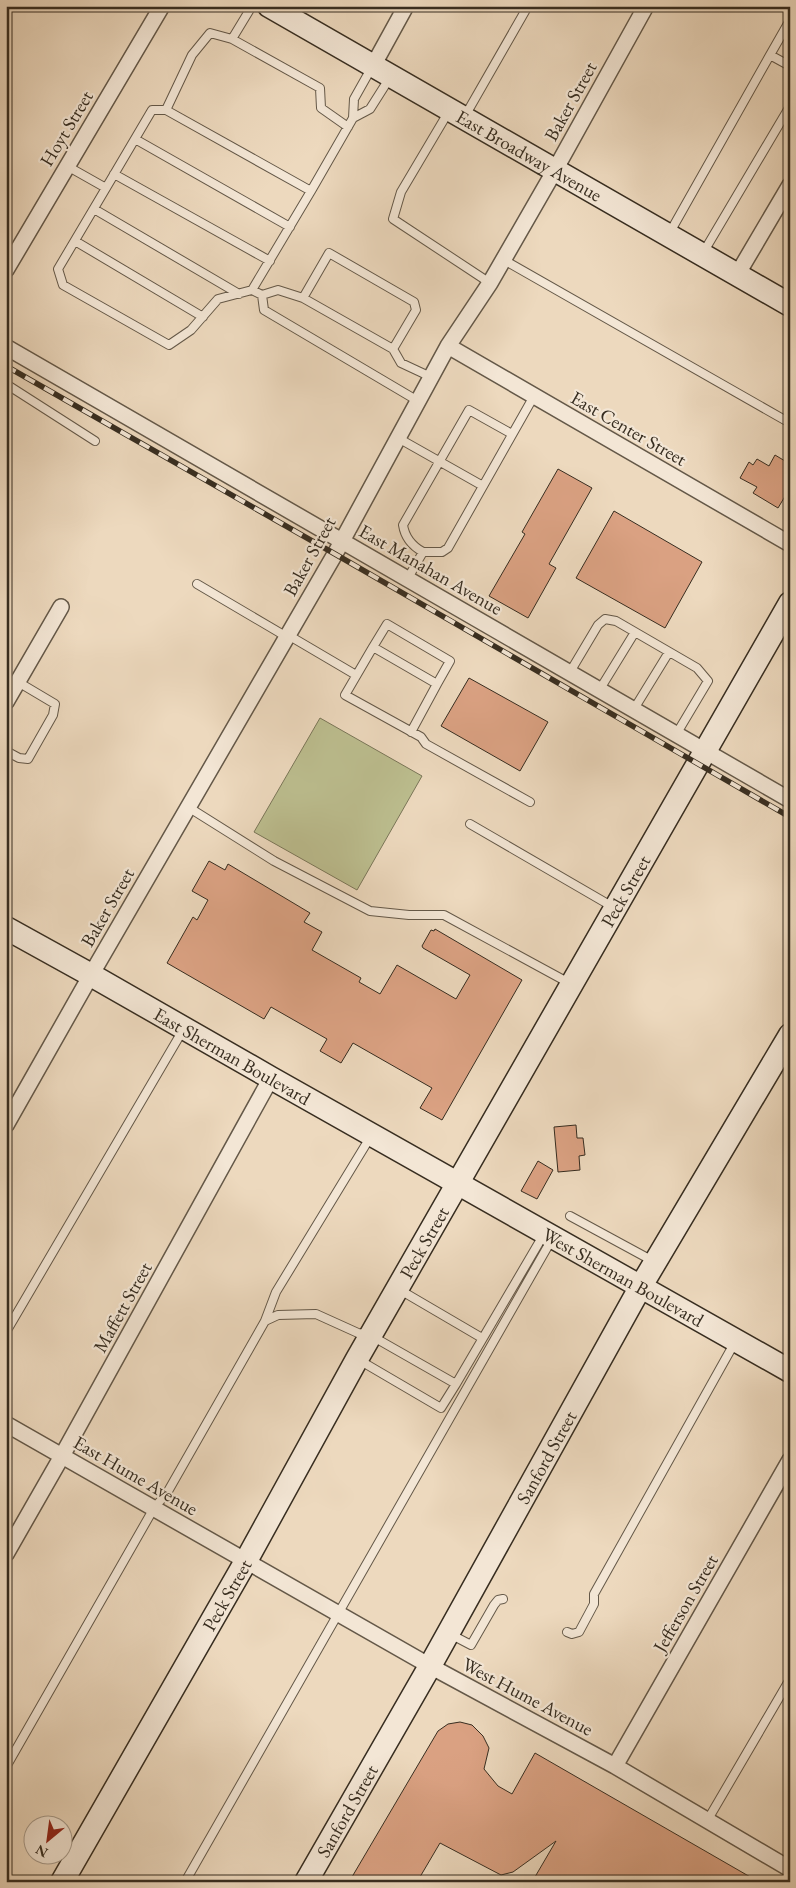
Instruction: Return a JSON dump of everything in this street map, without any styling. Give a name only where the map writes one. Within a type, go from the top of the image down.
[{"type":"street","name":"Hoyt Street","points":[[6,270],[162,6]]},
{"type":"street","points":[[382,71],[406,6]]},
{"type":"street","name":"Baker Street","points":[[6,1125],[91,974],[288,636],[448,346],[504,260],[646,6]]},
{"type":"street","name":"East Broadway Avenue","points":[[278,9],[382,71],[790,305]]},
{"type":"street","points":[[737,275],[790,185]]},
{"type":"street","name":"East Center Street","points":[[448,346],[790,544]]},
{"type":"street","name":"East Manahan Avenue","points":[[6,347],[790,800]]},
{"type":"street","name":"Peck Street","points":[[62,1882],[246,1561],[370,1335],[790,603]]},
{"type":"street","points":[[6,702],[61,607]]},
{"type":"street","name":"East Sherman Boulevard","points":[[6,928],[91,974],[271,1078],[458,1182]]},
{"type":"street","name":"Sanford Street","points":[[306,1882],[430,1666],[641,1286],[790,1035]]},
{"type":"street","name":"Maffett Street","points":[[6,1554],[271,1078]]},
{"type":"street","name":"West Sherman Boulevard","points":[[458,1182],[790,1370]]},
{"type":"street","name":"East Hume Avenue","points":[[6,1424],[246,1561]]},
{"type":"street","name":"Jefferson Street","points":[[615,1766],[790,1460]]},
{"type":"street","name":"West Hume Avenue","points":[[246,1561],[430,1666],[615,1766],[790,1869]]},
{"type":"lane","points":[[232,39],[252,6]]},
{"type":"lane","points":[[490,283],[394,219],[401,192],[457,114],[528,6]]},
{"type":"lane","points":[[668,236],[790,20]]},
{"type":"lane","points":[[166,110],[192,55],[210,33],[232,39],[320,88],[322,108],[348,127]]},
{"type":"lane","points":[[770,55],[790,66]]},
{"type":"lane","points":[[353,118],[370,109],[382,71]]},
{"type":"lane","points":[[311,191],[166,110],[152,110],[58,269],[63,285],[170,345],[191,330],[218,299],[252,290],[290,228],[353,118],[354,99],[382,71]]},
{"type":"lane","points":[[702,255],[790,106]]},
{"type":"lane","points":[[135,139],[290,228]]},
{"type":"lane","points":[[67,166],[106,188]]},
{"type":"lane","points":[[114,174],[270,261]]},
{"type":"lane","points":[[94,209],[239,294]]},
{"type":"lane","points":[[75,240],[203,316]]},
{"type":"lane","points":[[303,298],[329,253],[414,302],[416,310],[393,349]]},
{"type":"lane","points":[[504,260],[790,422]]},
{"type":"lane","points":[[252,290],[262,295],[278,290],[303,298],[393,349],[401,363],[431,377]]},
{"type":"lane","points":[[262,295],[264,310],[418,401]]},
{"type":"lane","points":[[6,384],[95,441]]},
{"type":"lane","points":[[512,434],[468,410],[403,525],[404,535],[415,548],[423,552],[442,552],[448,548],[534,396]]},
{"type":"lane","points":[[398,438],[483,486]]},
{"type":"lane","points":[[408,578],[423,552]]},
{"type":"lane","points":[[197,584],[356,675]]},
{"type":"lane","points":[[570,672],[598,625],[606,619],[616,621],[635,632],[697,668],[708,681],[677,734]]},
{"type":"lane","points":[[411,732],[450,661],[387,624],[345,695],[411,732],[421,737],[426,744],[530,802]]},
{"type":"lane","points":[[600,689],[635,632]]},
{"type":"lane","points":[[373,647],[437,684]]},
{"type":"lane","points":[[634,709],[669,652]]},
{"type":"lane","points":[[6,751],[19,758],[28,759],[53,715],[54,704],[18,682]]},
{"type":"lane","points":[[188,807],[274,861],[370,911],[408,915],[444,915],[571,984]]},
{"type":"lane","points":[[470,824],[615,908]]},
{"type":"lane","points":[[6,1332],[184,1028]]},
{"type":"lane","points":[[6,1767],[154,1508],[167,1493],[266,1321],[276,1292],[372,1134]]},
{"type":"lane","points":[[570,1216],[655,1262]]},
{"type":"lane","points":[[357,1359],[441,1408],[482,1338],[549,1234]]},
{"type":"lane","points":[[185,1882],[549,1234]]},
{"type":"lane","points":[[398,1289],[482,1338]]},
{"type":"lane","points":[[266,1321],[278,1315],[316,1314],[358,1333],[370,1335],[456,1384]]},
{"type":"lane","points":[[567,1632],[572,1634],[579,1632],[594,1604],[594,1594],[736,1340]]},
{"type":"lane","points":[[448,1633],[471,1645],[494,1605],[503,1598]]},
{"type":"lane","points":[[707,1821],[790,1679]]},
{"type":"lane","points":[[788,1882],[790,1878]]},
{"type":"green space","points":[[320,718],[422,776],[357,890],[254,832]]},
{"type":"building","points":[[775,455],[790,464],[790,488],[778,508],[753,493],[757,487],[740,478],[749,462],[753,465],[757,459],[769,466]]},
{"type":"building","points":[[558,469],[592,488],[549,564],[556,568],[528,618],[489,596],[525,534],[522,532]]},
{"type":"building","points":[[614,511],[702,562],[665,628],[576,578]]},
{"type":"building","points":[[469,678],[548,722],[520,771],[441,726]]},
{"type":"building","points":[[209,861],[225,870],[228,864],[310,913],[304,922],[322,932],[312,950],[361,978],[359,982],[380,994],[397,965],[456,999],[470,975],[423,948],[422,946],[431,930],[434,931],[435,929],[522,980],[442,1120],[420,1108],[432,1088],[353,1043],[341,1063],[320,1051],[327,1039],[271,1007],[264,1019],[167,963],[193,917],[197,920],[208,900],[192,891]]},
{"type":"building","points":[[576,1125],[577,1138],[583,1138],[585,1155],[579,1156],[580,1170],[558,1172],[554,1127]]},
{"type":"building","points":[[538,1161],[553,1170],[537,1199],[521,1191]]},
{"type":"building","points":[[460,1722],[472,1725],[483,1736],[489,1748],[484,1769],[498,1786],[512,1794],[535,1753],[759,1882],[532,1882],[556,1841],[513,1872],[501,1875],[440,1843],[417,1882],[349,1882],[438,1731],[448,1724]]},
{"type":"railway","points":[[6,366],[790,817]]}]
